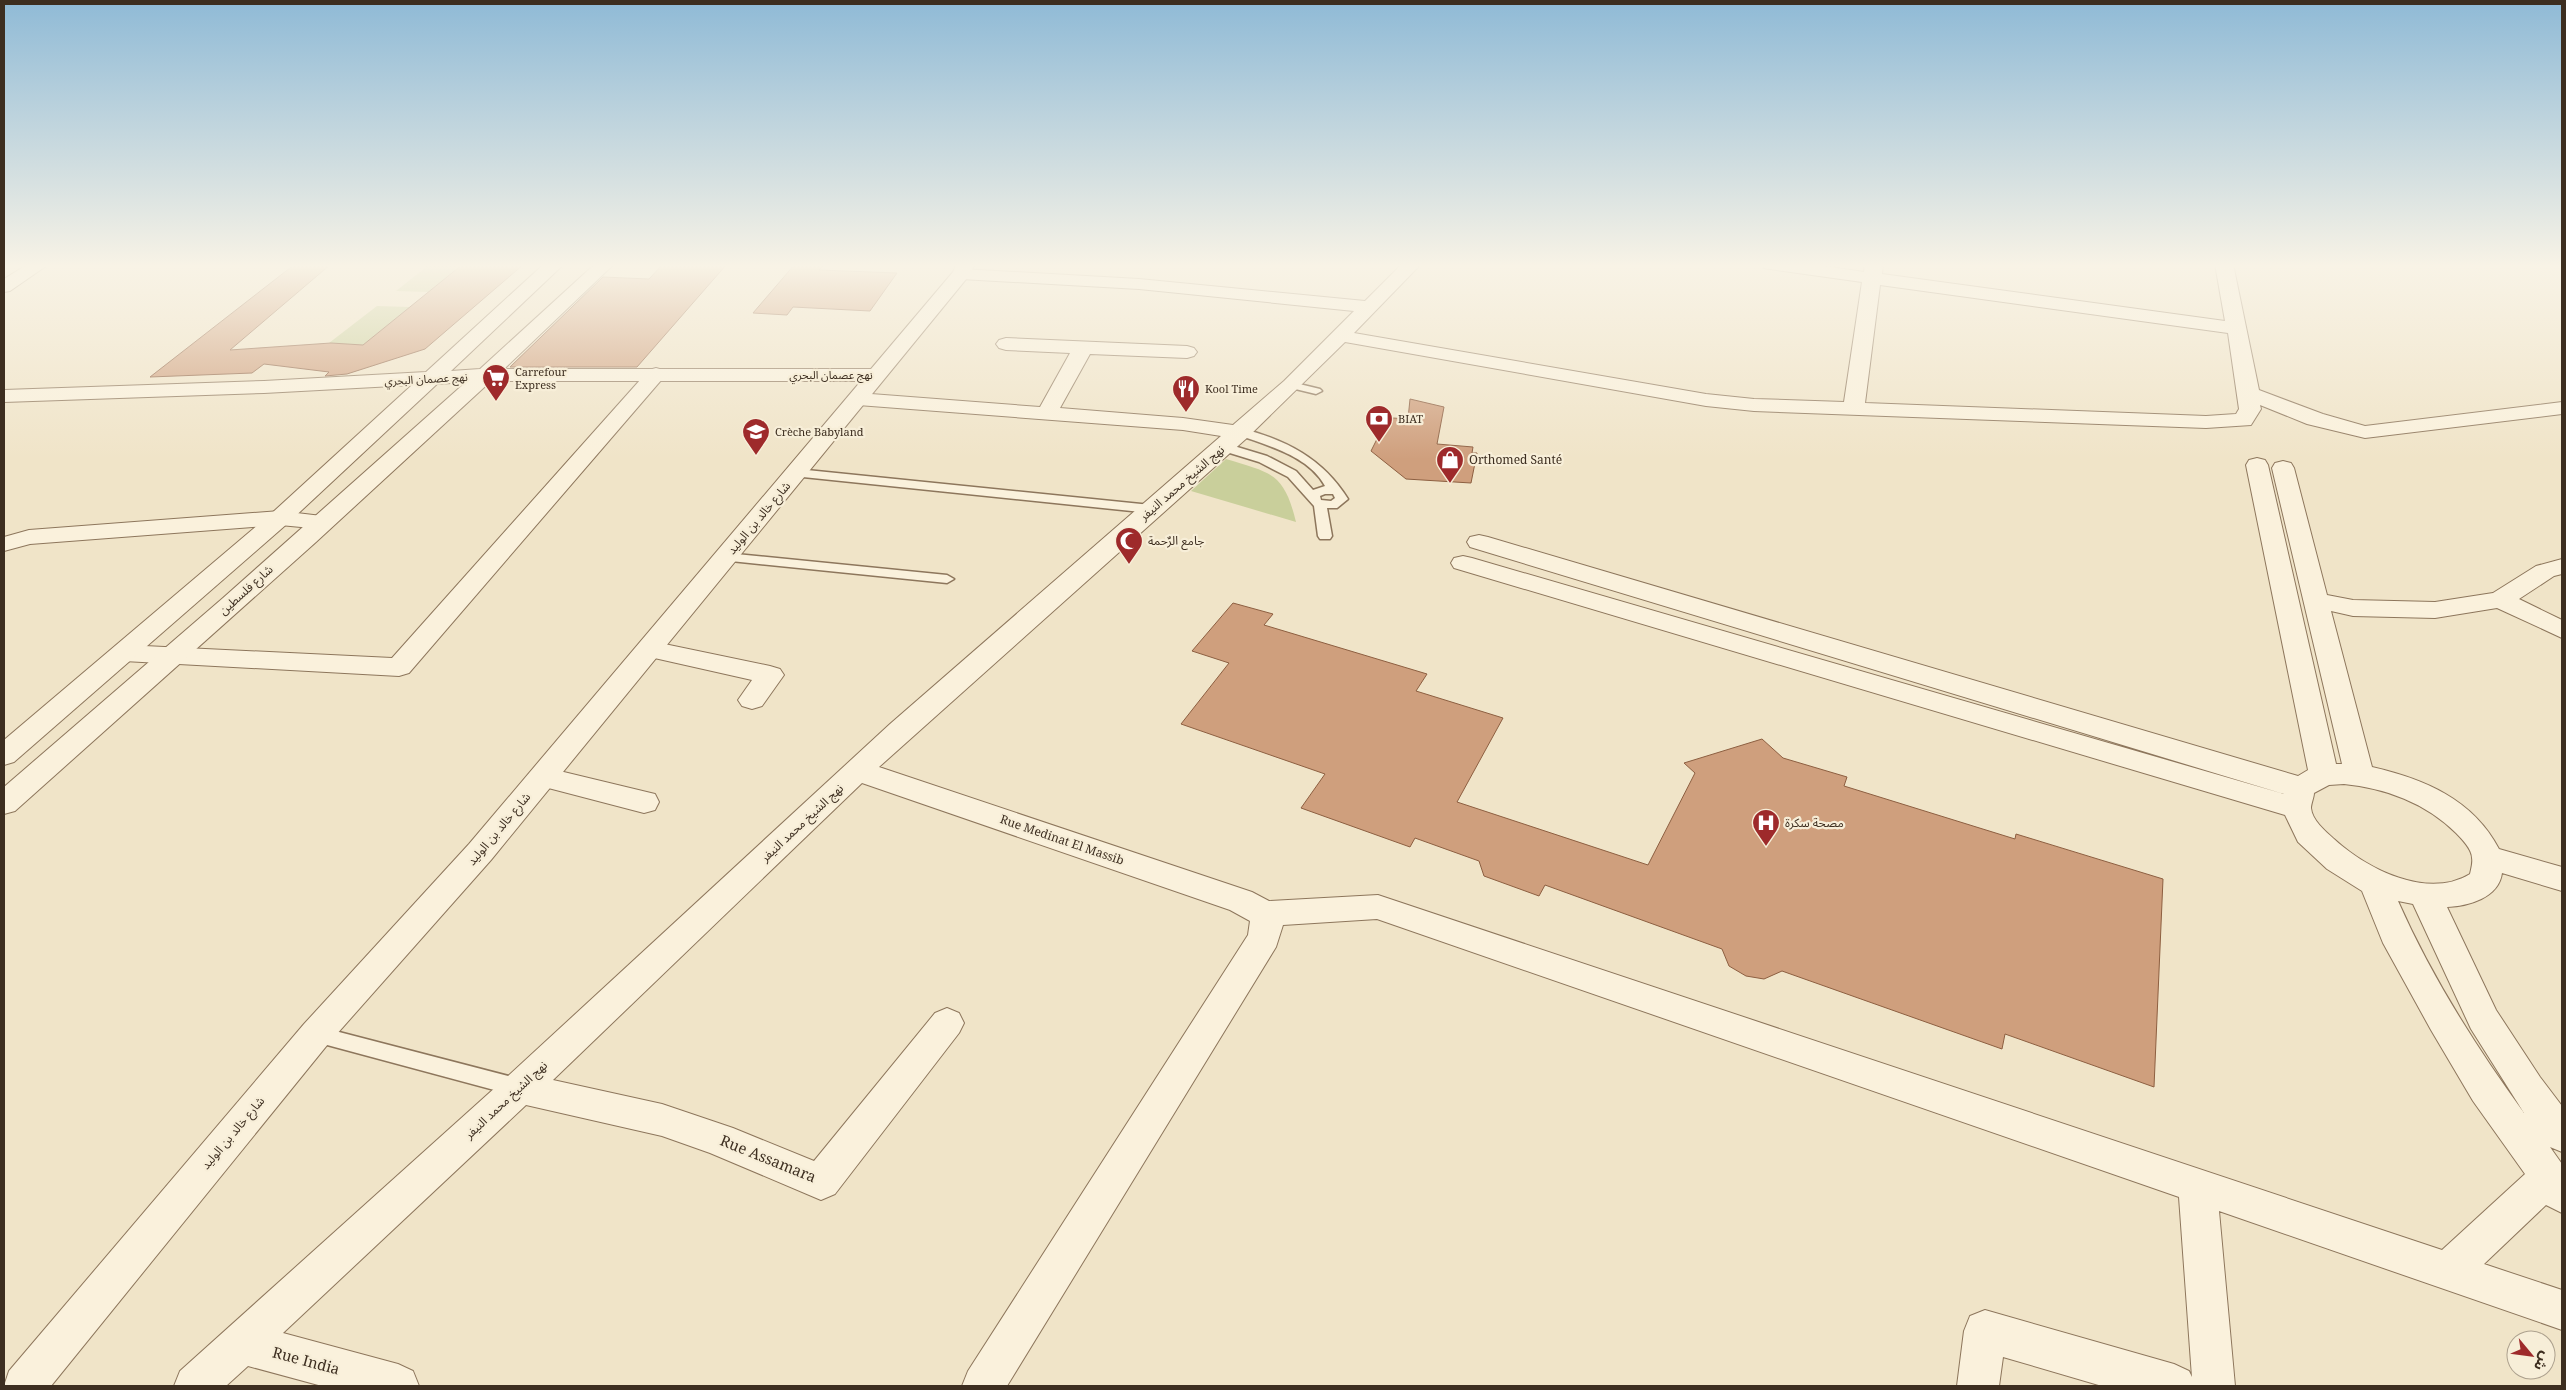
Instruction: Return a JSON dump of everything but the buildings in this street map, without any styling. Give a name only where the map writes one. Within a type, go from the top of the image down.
[{"type":"street","points":[[4,755],[280,518],[484,329]]},
{"type":"street","name":"شارع فلسطين","points":[[4,803],[173,656],[536,329]]},
{"type":"street","name":"شارع خالد بن الوليد","points":[[24,1386],[316,1034],[480,852],[916,329]]},
{"type":"street","name":"نهج الشيخ محمد النيفر","points":[[195,1386],[520,1088],[858,770],[1151,509],[1232,440],[1304,388],[1348,329]]},
{"type":"street","points":[[1854,408],[1865,329]]},
{"type":"street","points":[[1341,336],[1706,400],[1764,405],[2206,422],[2243,420],[2250,409],[2249,394],[2235,329]]},
{"type":"street","points":[[1006,344],[1187,352]]},
{"type":"street","points":[[1047,413],[1083,348]]},
{"type":"street","points":[[124,653],[399,667],[656,374]]},
{"type":"street","name":"نهج عصمان البحري","points":[[4,396],[487,375],[879,375]]},
{"type":"street","points":[[2249,394],[2315,419],[2365,432],[2562,408]]},
{"type":"street","points":[[854,404],[1047,413],[1183,424],[1232,440]]},
{"type":"street","points":[[854,404],[1173,437],[1232,440]]},
{"type":"street","points":[[1463,563],[2307,790],[2359,775],[2400,785],[2440,804],[2472,830],[2488,857],[2485,880],[2462,894],[2425,895],[2375,883],[2338,861],[2308,834],[2307,790],[2257,465]]},
{"type":"street","points":[[2283,468],[2359,775]]},
{"type":"street","points":[[4,544],[29,537],[280,518],[322,522]]},
{"type":"street","points":[[1479,542],[2307,790]]},
{"type":"street","points":[[2316,600],[2353,608],[2436,610],[2500,600],[2544,572],[2562,566]]},
{"type":"street","points":[[2500,600],[2562,630]]},
{"type":"street","points":[[650,649],[770,675],[752,700]]},
{"type":"street","name":"Rue Medinat El Massib","points":[[858,770],[1240,902],[1265,914]]},
{"type":"street","points":[[542,777],[644,802]]},
{"type":"street","points":[[2488,857],[2562,879]]},
{"type":"street","points":[[2375,883],[2400,943],[2443,1020],[2486,1090],[2555,1187],[2448,1270]]},
{"type":"street","points":[[2425,895],[2483,1018],[2527,1088],[2562,1135]]},
{"type":"street","points":[[983,1386],[1264,938],[1267,924],[1265,914],[1378,907],[2562,1310]]},
{"type":"street","name":"Rue Assamara","points":[[520,1088],[662,1120],[720,1140],[821,1182],[947,1023]]},
{"type":"street","points":[[2197,1185],[2214,1386]]},
{"type":"street","points":[[1978,1386],[1985,1331],[2174,1386]]},
{"type":"street","name":"Rue India","points":[[242,1343],[398,1386]]},
{"type":"lane","points":[[1232,440],[1314,464],[1329,479],[1333,490],[1342,496],[1340,502],[1333,505],[1316,501]]},
{"type":"lane","points":[[1232,440],[1292,474],[1316,501],[1325,536]]},
{"type":"lane","points":[[797,473],[1151,509]]},
{"type":"lane","points":[[726,557],[947,579]]},
{"type":"lane","points":[[316,1034],[520,1088]]},
{"type":"green space","points":[[347,329],[383,329],[363,345],[329,343]]},
{"type":"green space","points":[[1226,459],[1255,468],[1274,477],[1286,493],[1296,522],[1191,491]]},
{"type":"place","name":"Carrefour Express","points":[[496,402]]},
{"type":"place","name":"Kool Time","points":[[1186,413]]},
{"type":"place","name":"BIAT","points":[[1379,443]]},
{"type":"place","name":"Crèche Babyland","points":[[756,456]]},
{"type":"place","name":"Orthomed Santé","points":[[1450,484]]},
{"type":"place","name":"جامع الرٌحمة","points":[[1129,565]]},
{"type":"place","name":"مصحة سكرة","points":[[1766,847]]}]
